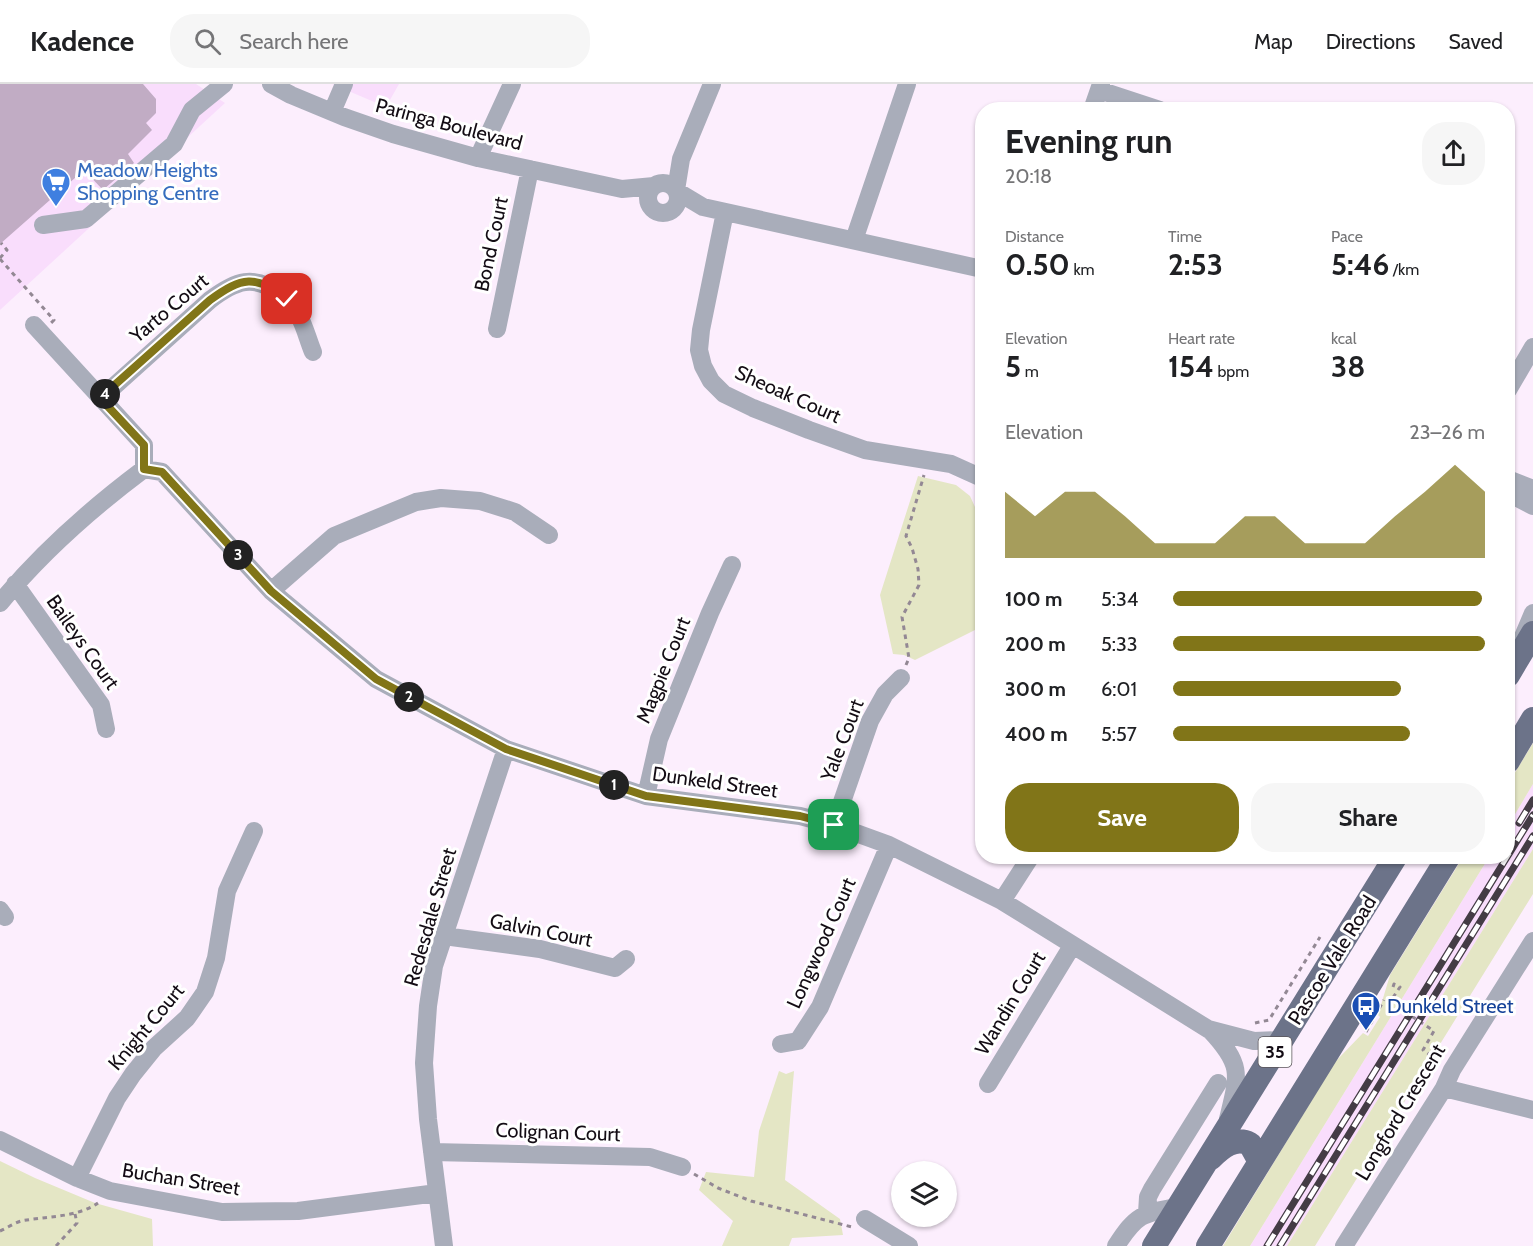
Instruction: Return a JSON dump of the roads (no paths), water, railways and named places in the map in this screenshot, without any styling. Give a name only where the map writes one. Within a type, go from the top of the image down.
[{"type":"main road","points":[[1515,663],[1528,641]]},
{"type":"main road","points":[[1515,750],[1533,720]]},
{"type":"main road","name":"Pascoe Vale Road","points":[[1154,1246],[1391,864]]},
{"type":"main road","name":"35","points":[[1208,1246],[1444,864]]},
{"type":"main road","points":[[1201,1169],[1219,1150],[1240,1141],[1250,1144],[1260,1162]]},
{"type":"street","points":[[43,225],[86,219],[174,144],[192,110],[224,84]]},
{"type":"street","name":"Paringa Boulevard","points":[[271,84],[332,112],[393,134],[478,158],[622,189],[651,206]]},
{"type":"street","points":[[332,112],[344,84]]},
{"type":"street","points":[[478,158],[512,84]]},
{"type":"street","points":[[672,210],[678,202],[681,159],[712,84]]},
{"type":"street","points":[[854,240],[907,84]]},
{"type":"street","points":[[1095,102],[1100,87],[1139,102]]},
{"type":"street","points":[[681,159],[648,195],[651,206],[661,213],[703,207],[975,267]]},
{"type":"street","name":"Bond Court","points":[[495,332],[530,169]]},
{"type":"street","points":[[655,185],[667,183],[703,207]]},
{"type":"street","name":"Paringa Boulevard","points":[[622,189],[655,185]]},
{"type":"street","name":"Sheoak Court","points":[[725,212],[699,350],[711,381],[724,394],[808,430],[865,450],[951,464],[975,475]]},
{"type":"street","name":"Yarto Court","points":[[100,398],[210,300],[225,289],[241,282],[259,281],[287,299],[299,314],[313,352]]},
{"type":"street","points":[[0,603],[15,584],[75,527],[153,471],[144,445],[37,329]]},
{"type":"street","points":[[1515,378],[1533,347]]},
{"type":"street","name":"Dunkeld Street","points":[[153,471],[271,591],[376,679],[506,749],[646,796],[800,816],[834,825],[889,845],[1002,901],[1208,1029],[1226,1047],[1236,1068],[1235,1090],[1224,1131]]},
{"type":"street","points":[[1515,482],[1533,489]]},
{"type":"street","points":[[1515,497],[1533,506]]},
{"type":"street","points":[[271,591],[334,536],[416,502],[441,498],[480,501],[515,512],[549,535]]},
{"type":"street","name":"Magpie Court","points":[[646,796],[659,739],[705,623],[732,565]]},
{"type":"street","name":"Baileys Court","points":[[15,584],[101,705],[106,729]]},
{"type":"street","points":[[1528,641],[1522,639],[1533,613]]},
{"type":"street","name":"Yale Court","points":[[834,825],[870,721],[885,694],[901,678]]},
{"type":"street","name":"Redesdale Street","points":[[444,1246],[424,1063],[428,1006],[434,966],[506,749]]},
{"type":"street","name":"Knight Court","points":[[77,1178],[117,1098],[133,1074],[154,1048],[187,1018],[205,992],[216,958],[228,891],[254,831]]},
{"type":"street","name":"Longwood Court","points":[[782,1044],[798,1041],[820,1007],[889,845]]},
{"type":"street","points":[[1002,901],[1026,864]]},
{"type":"street","name":"Galvin Court","points":[[444,936],[540,949],[615,968],[626,959]]},
{"type":"street","name":"Longford Crescent","points":[[1344,1246],[1533,941]]},
{"type":"street","name":"Wandin Court","points":[[987,1084],[1072,946]]},
{"type":"street","name":"Dunkeld Street","points":[[1208,1029],[1254,1041],[1283,1041]]},
{"type":"street","points":[[1147,1213],[1148,1197],[1152,1189],[1218,1083]]},
{"type":"street","points":[[1444,1088],[1533,1110]]},
{"type":"street","name":"Buchan Street","points":[[0,1140],[77,1178],[110,1191],[222,1212],[297,1211],[437,1193]]},
{"type":"street","name":"Colignan Court","points":[[432,1152],[650,1157],[682,1167]]},
{"type":"street","points":[[1116,1246],[1134,1221],[1147,1213],[1178,1207]]},
{"type":"street","points":[[871,1223],[909,1246]]},
{"type":"railway","points":[[1519,823],[1533,800]]},
{"type":"railway","points":[[1515,844],[1533,815]]},
{"type":"railway","points":[[1280,1246],[1533,836]]},
{"type":"railway","points":[[1267,1246],[1503,864]]},
{"type":"place","name":"Meadow Heights Shopping Centre","points":[[56,208]]},
{"type":"place","name":"Dunkeld Street","points":[[1366,1032]]}]
